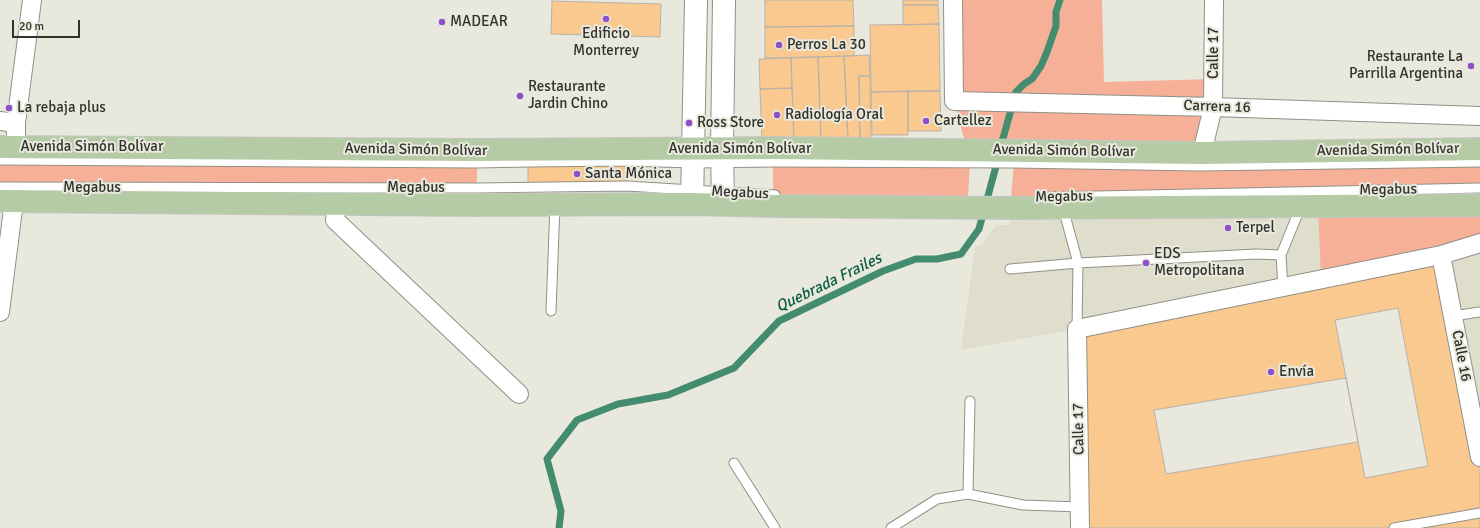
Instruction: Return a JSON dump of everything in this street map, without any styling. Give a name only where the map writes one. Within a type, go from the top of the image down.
[{"type":"main road","name":"Avenida Simón Bolívar","points":[[5,151],[468,150],[722,156],[781,148],[972,156],[1014,156],[1480,149]]},
{"type":"main road","points":[[5,197],[476,205],[555,205],[692,197],[723,198],[781,206],[966,208],[1480,205]]},
{"type":"street","points":[[5,151],[8,122],[32,0]]},
{"type":"street","points":[[692,197],[696,0]]},
{"type":"street","points":[[723,198],[722,156],[724,0]]},
{"type":"street","name":"Carrera 16","points":[[953,0],[954,101],[1213,107],[1480,116]]},
{"type":"street","name":"Calle 17","points":[[1202,153],[1213,107],[1214,0]]},
{"type":"street","points":[[0,312],[5,197]]},
{"type":"street","points":[[337,203],[336,220],[519,394]]},
{"type":"street","points":[[1077,329],[1441,255],[1480,243]]},
{"type":"street","name":"Calle 16","points":[[1441,255],[1480,458]]},
{"type":"street","name":"Calle 17","points":[[1077,329],[1080,528]]},
{"type":"lane","name":"Megabus","points":[[1014,156],[1199,166],[1480,162]]},
{"type":"lane","name":"Megabus","points":[[5,197],[627,186],[692,197]]},
{"type":"lane","name":"Megabus","points":[[1042,197],[1480,188]]},
{"type":"lane","name":"Megabus","points":[[723,198],[781,196]]},
{"type":"lane","points":[[551,311],[555,205]]},
{"type":"lane","points":[[1283,288],[1281,256],[1301,206]]},
{"type":"lane","points":[[1063,208],[1078,263],[1077,329]]},
{"type":"lane","points":[[1010,268],[1257,254],[1281,256]]},
{"type":"lane","points":[[1453,316],[1480,312]]},
{"type":"lane","points":[[968,494],[970,401]]},
{"type":"lane","points":[[734,463],[775,528]]},
{"type":"lane","points":[[891,528],[937,499],[968,494],[1023,505],[1080,507]]},
{"type":"lane","points":[[1394,528],[1480,514]]},
{"type":"shaded area","points":[[953,0],[1102,0],[1104,82],[1214,79],[1202,153],[967,150],[954,101]]},
{"type":"shaded area","points":[[0,160],[477,163],[477,188],[0,187]]},
{"type":"shaded area","points":[[773,162],[970,163],[968,197],[773,195]]},
{"type":"shaded area","points":[[1480,162],[1480,188],[1011,198],[1014,163]]},
{"type":"shaded area","points":[[1480,205],[1480,243],[1321,280],[1318,206]]},
{"type":"shaded area","name":"EDS Metropolitana","points":[[1318,206],[1321,280],[1077,329],[961,350],[975,246],[982,245],[996,225],[1009,225],[1010,208]]},
{"type":"shaded area","points":[[1480,243],[1480,457],[1441,255]]},
{"type":"building","points":[[765,0],[853,0],[854,26],[765,27]]},
{"type":"building","points":[[903,0],[938,0],[938,5],[903,5]]},
{"type":"building","name":"Edificio Monterrey","points":[[552,1],[661,4],[660,37],[551,34]]},
{"type":"building","points":[[903,5],[938,5],[939,24],[903,25]]},
{"type":"building","points":[[939,24],[940,91],[871,92],[870,25]]},
{"type":"building","points":[[854,26],[854,56],[765,58],[765,27]]},
{"type":"building","points":[[869,55],[870,76],[859,76],[860,138],[848,139],[844,56]]},
{"type":"building","points":[[844,56],[848,139],[821,140],[818,57]]},
{"type":"building","points":[[818,57],[821,140],[794,141],[791,58]]},
{"type":"building","points":[[791,58],[792,88],[760,89],[759,59]]},
{"type":"building","points":[[859,76],[870,76],[871,143],[860,143]]},
{"type":"building","name":"Radiología Oral","points":[[792,88],[794,141],[762,142],[760,89]]},
{"type":"building","points":[[908,91],[908,135],[872,135],[871,92]]},
{"type":"building","points":[[908,91],[940,91],[941,131],[908,131]]},
{"type":"building","name":"Santa Mónica","points":[[626,161],[627,186],[528,187],[528,162]]},
{"type":"building","name":"Envía","points":[[1441,255],[1480,457],[1480,528],[1080,528],[1077,329]]},
{"type":"building","points":[[1398,308],[1428,466],[1365,478],[1335,320]]},
{"type":"building","points":[[1346,378],[1358,442],[1166,474],[1154,410]]},
{"type":"waterway","name":"Quebrada Frailes","points":[[1000,149],[1016,92],[1032,79],[1041,66],[1047,52],[1056,26],[1056,12],[1060,0]]},
{"type":"waterway","name":"Quebrada Frailes","points":[[559,528],[561,511],[547,459],[577,420],[618,404],[668,395],[734,368],[779,321],[883,271],[916,259],[937,259],[961,254],[979,229],[998,159]]},
{"type":"place","name":"Edificio Monterrey","points":[[606,19]]},
{"type":"place","name":"MADEAR","points":[[442,22]]},
{"type":"place","name":"Perros La 30","points":[[779,45]]},
{"type":"place","name":"Restaurante La Parrilla Argentina","points":[[1471,66]]},
{"type":"place","name":"Restaurante Jardin Chino","points":[[520,96]]},
{"type":"place","name":"La rebaja plus","points":[[9,108]]},
{"type":"place","name":"Radiología Oral","points":[[777,115]]},
{"type":"place","name":"Cartellez","points":[[926,121]]},
{"type":"place","name":"Ross Store","points":[[689,123]]},
{"type":"place","name":"Santa Mónica","points":[[577,174]]},
{"type":"place","name":"Terpel","points":[[1228,228]]},
{"type":"place","name":"EDS Metropolitana","points":[[1146,263]]},
{"type":"place","name":"Envía","points":[[1271,372]]}]
